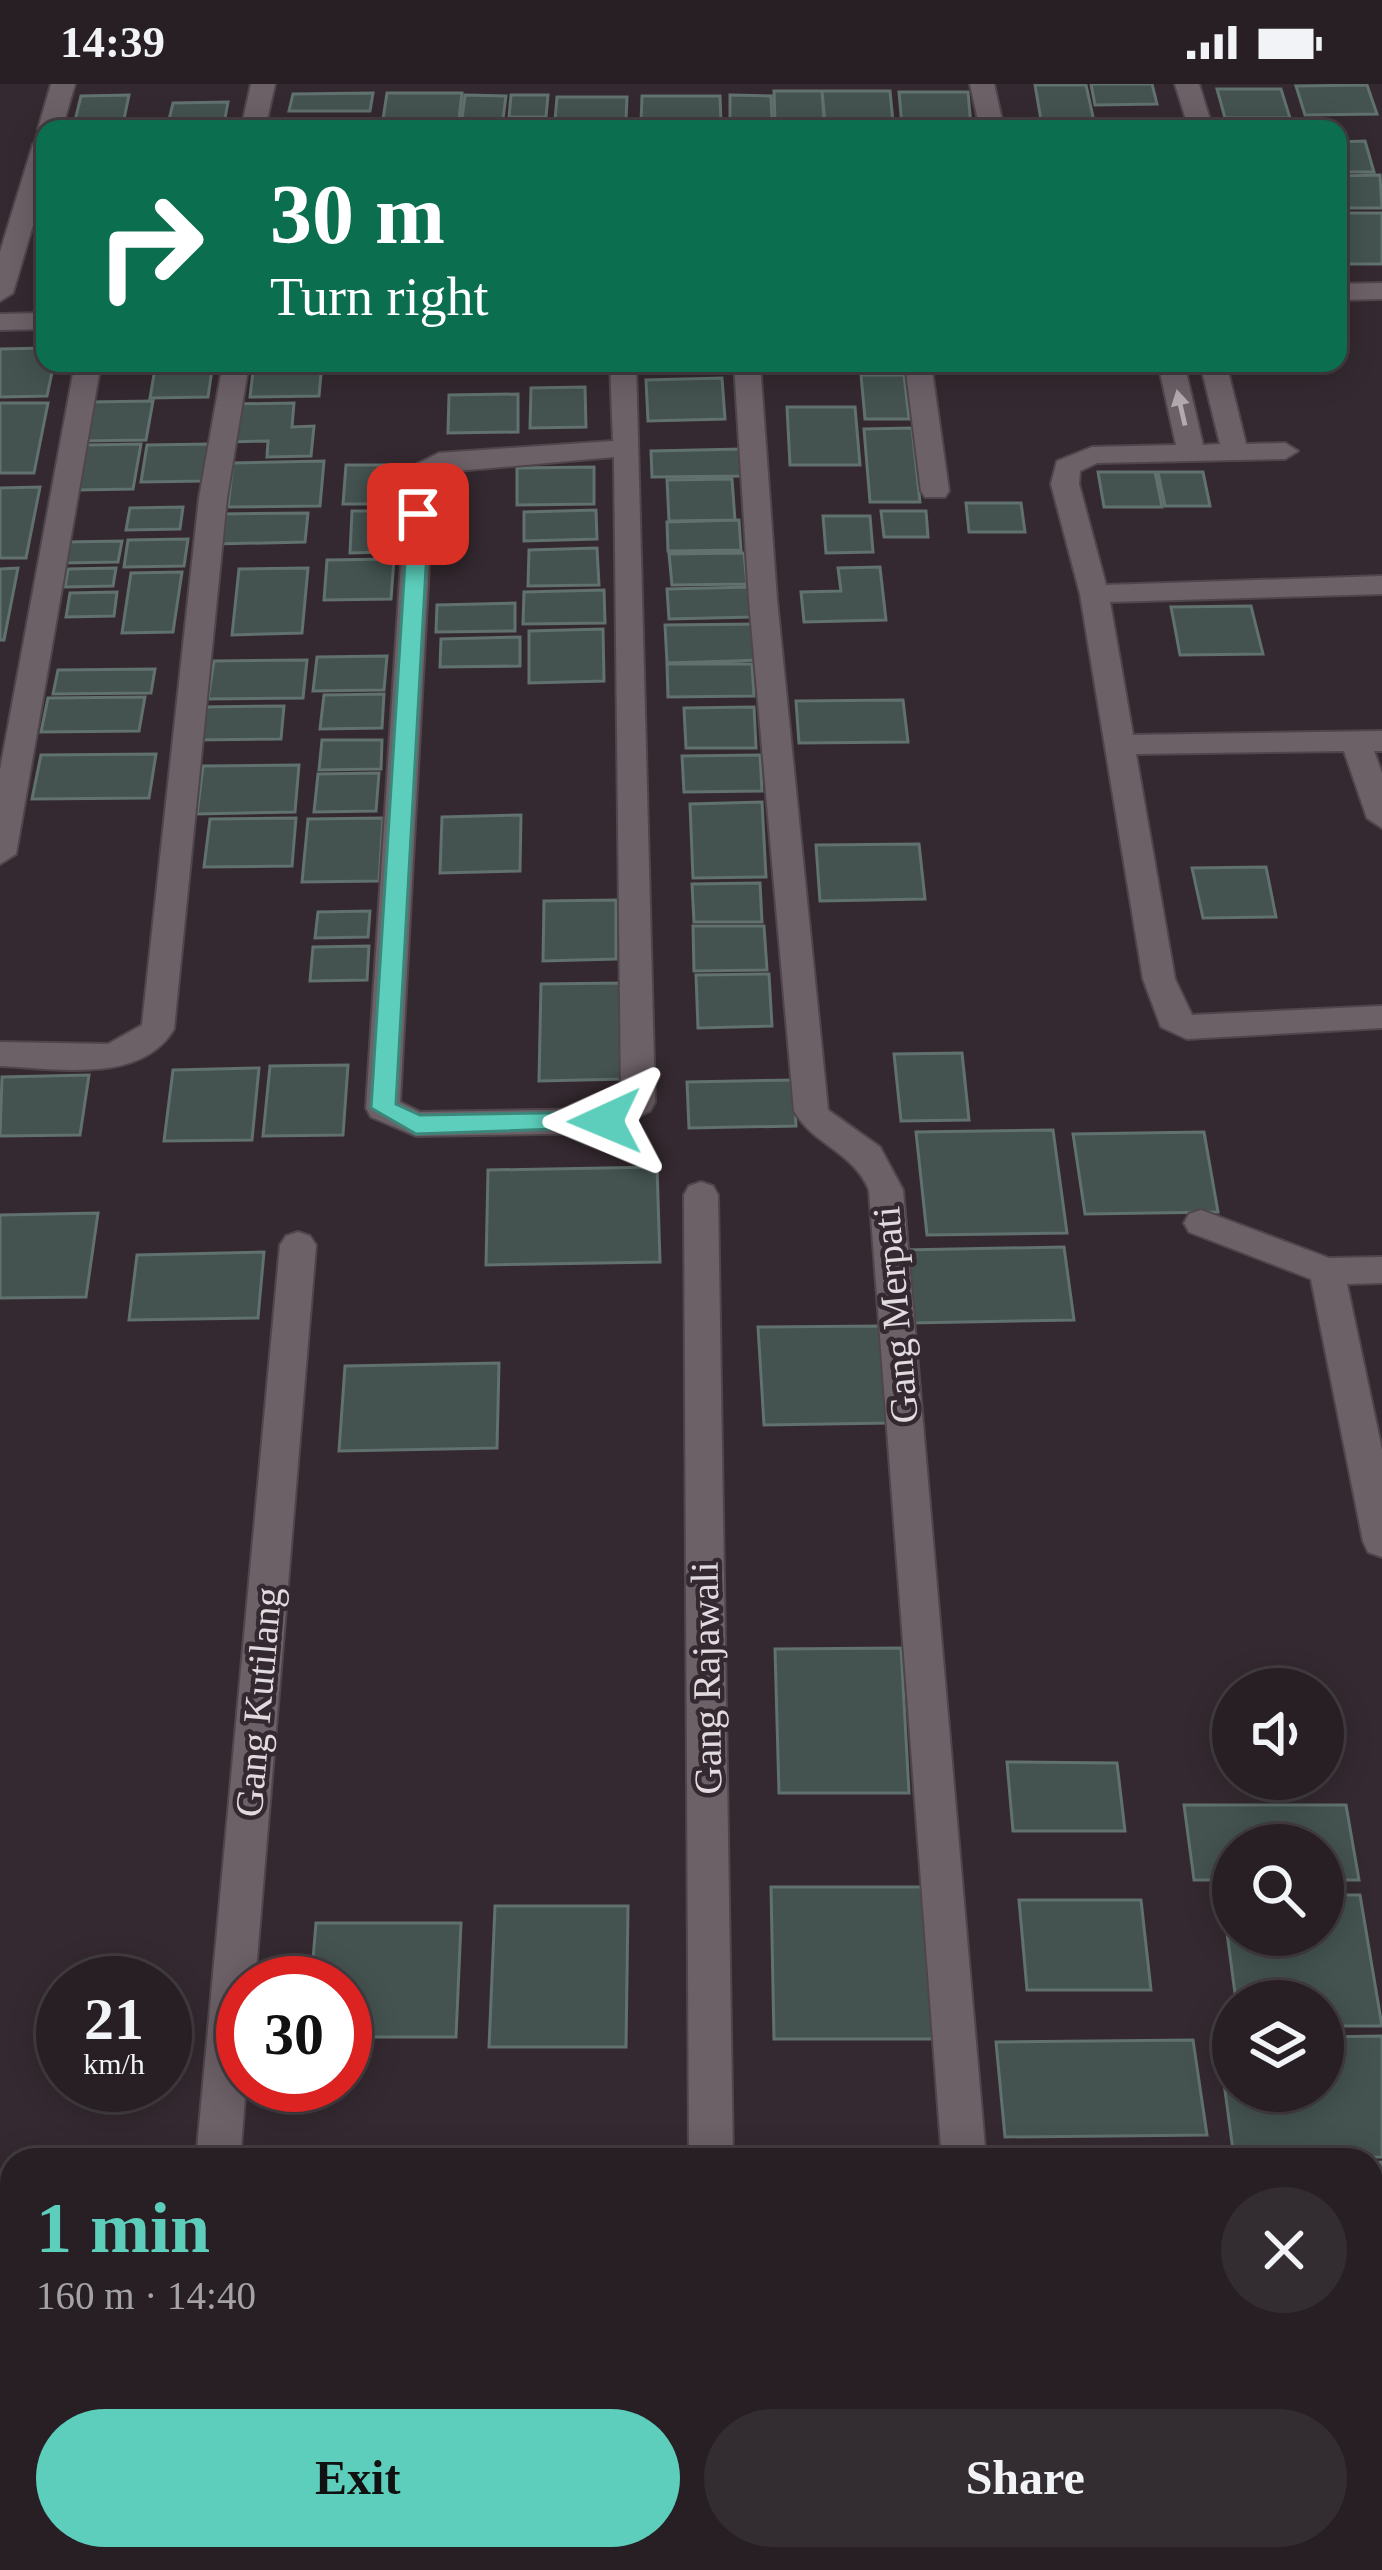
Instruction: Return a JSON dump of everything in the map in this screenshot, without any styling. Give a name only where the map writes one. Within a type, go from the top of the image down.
[{"type":"street","points":[[53,120],[63,84]]},
{"type":"street","points":[[256,120],[263,84]]},
{"type":"street","points":[[982,84],[990,120]]},
{"type":"street","points":[[1187,84],[1198,120]]},
{"type":"street","points":[[0,292],[36,174]]},
{"type":"street","points":[[1347,292],[1382,291]]},
{"type":"street","points":[[0,322],[36,321]]},
{"type":"street","points":[[0,854],[86,372]]},
{"type":"street","points":[[0,1054],[122,1054],[147,1045],[158,1029],[213,498],[234,372]]},
{"type":"street","points":[[623,372],[627,448],[638,1102],[605,1121],[416,1124],[398,1120],[383,1108],[421,469],[439,460],[627,448]]},
{"type":"street","name":"Gang Merpati","points":[[748,372],[763,600],[811,1111],[817,1124],[866,1148],[886,1190],[963,2148]]},
{"type":"street","points":[[919,372],[935,491]]},
{"type":"street","points":[[1173,372],[1191,453]]},
{"type":"street","points":[[1215,372],[1235,452]]},
{"type":"street","points":[[1286,451],[1092,455],[1067,467],[1065,484],[1094,594],[1159,979],[1173,1018],[1187,1027],[1382,1017]]},
{"type":"street","points":[[1094,594],[1382,585]]},
{"type":"street","points":[[1118,745],[1369,741],[1382,818]]},
{"type":"street","name":"Gang Rajawali","points":[[701,1195],[711,2148]]},
{"type":"street","points":[[1201,1223],[1327,1271],[1382,1270]]},
{"type":"street","name":"Gang Kutilang","points":[[219,2148],[298,1244]]},
{"type":"street","points":[[1327,1271],[1382,1541]]},
{"type":"building","points":[[1091,84],[1152,84],[1157,104],[1095,105]]},
{"type":"building","points":[[1035,85],[1086,85],[1094,120],[1041,120]]},
{"type":"building","points":[[1367,85],[1377,114],[1305,115],[1296,86]]},
{"type":"building","points":[[1217,89],[1281,89],[1290,118],[1225,118]]},
{"type":"building","points":[[774,91],[822,91],[824,120],[775,120]]},
{"type":"building","points":[[822,91],[890,91],[893,120],[825,120]]},
{"type":"building","points":[[899,92],[968,92],[970,120],[901,120]]},
{"type":"building","points":[[373,93],[370,111],[289,111],[293,94]]},
{"type":"building","points":[[387,93],[462,93],[459,119],[383,119]]},
{"type":"building","points":[[129,95],[124,120],[75,120],[81,96]]},
{"type":"building","points":[[465,95],[506,96],[503,119],[462,119]]},
{"type":"building","points":[[511,95],[548,95],[546,117],[509,117]]},
{"type":"building","points":[[730,95],[771,96],[772,120],[730,120]]},
{"type":"building","points":[[642,96],[720,96],[721,120],[641,120]]},
{"type":"building","points":[[557,97],[627,97],[626,120],[555,120]]},
{"type":"building","points":[[228,102],[225,120],[169,120],[173,103]]},
{"type":"building","points":[[1365,141],[1374,172],[1347,172],[1347,142]]},
{"type":"building","points":[[1380,175],[1382,208],[1347,208],[1347,176]]},
{"type":"building","points":[[1347,213],[1382,213],[1382,264],[1348,264]]},
{"type":"building","points":[[36,348],[36,372],[52,372],[47,396],[0,397],[0,349]]},
{"type":"building","points":[[154,372],[212,372],[208,397],[150,398]]},
{"type":"building","points":[[253,372],[321,372],[319,396],[250,397]]},
{"type":"building","points":[[861,375],[904,375],[909,419],[865,419]]},
{"type":"building","points":[[722,378],[725,419],[648,421],[646,380]]},
{"type":"building","points":[[585,387],[586,427],[530,428],[531,388]]},
{"type":"building","points":[[518,394],[518,432],[448,433],[449,395]]},
{"type":"building","points":[[153,401],[146,440],[80,441],[88,402]]},
{"type":"building","points":[[0,403],[48,403],[34,473],[0,473]]},
{"type":"building","points":[[294,403],[292,427],[314,426],[311,456],[267,457],[268,441],[226,442],[231,404]]},
{"type":"building","points":[[787,407],[855,407],[860,465],[790,465]]},
{"type":"building","points":[[912,428],[920,502],[870,502],[864,429]]},
{"type":"building","points":[[141,444],[133,489],[78,490],[86,445]]},
{"type":"building","points":[[210,444],[205,481],[141,482],[147,445]]},
{"type":"building","points":[[741,449],[743,476],[652,477],[651,451]]},
{"type":"building","points":[[324,461],[320,506],[228,507],[233,463]]},
{"type":"building","points":[[346,465],[393,465],[391,504],[343,504]]},
{"type":"building","points":[[594,467],[594,504],[517,505],[517,468]]},
{"type":"building","points":[[1098,472],[1155,472],[1162,507],[1104,507]]},
{"type":"building","points":[[1158,472],[1203,472],[1210,506],[1165,506]]},
{"type":"building","points":[[732,479],[735,520],[669,521],[667,480]]},
{"type":"building","points":[[40,487],[26,558],[0,558],[0,488]]},
{"type":"building","points":[[966,503],[1021,503],[1025,532],[969,532]]},
{"type":"building","points":[[183,507],[180,529],[126,530],[130,508]]},
{"type":"building","points":[[596,510],[597,539],[524,541],[524,512]]},
{"type":"building","points":[[352,511],[387,511],[385,552],[350,553]]},
{"type":"building","points":[[881,511],[926,511],[928,537],[884,537]]},
{"type":"building","points":[[308,513],[305,542],[215,544],[219,514]]},
{"type":"building","points":[[823,516],[870,516],[873,552],[826,553]]},
{"type":"building","points":[[739,520],[741,550],[668,551],[667,522]]},
{"type":"building","points":[[188,539],[184,566],[124,567],[128,540]]},
{"type":"building","points":[[122,541],[118,562],[62,563],[66,542]]},
{"type":"building","points":[[597,548],[599,585],[528,586],[529,550]]},
{"type":"building","points":[[744,553],[747,584],[672,585],[669,554]]},
{"type":"building","points":[[394,559],[391,599],[324,600],[327,560]]},
{"type":"building","points":[[880,567],[886,620],[804,622],[801,592],[841,591],[838,568]]},
{"type":"building","points":[[18,568],[4,640],[0,640],[0,569]]},
{"type":"building","points":[[116,568],[113,586],[65,587],[68,569]]},
{"type":"building","points":[[308,568],[302,633],[232,635],[239,569]]},
{"type":"building","points":[[182,572],[173,632],[122,633],[131,573]]},
{"type":"building","points":[[750,587],[752,617],[669,619],[667,589]]},
{"type":"building","points":[[604,590],[605,623],[523,624],[524,592]]},
{"type":"building","points":[[117,592],[114,616],[66,617],[70,593]]},
{"type":"building","points":[[515,603],[515,631],[436,632],[437,605]]},
{"type":"building","points":[[1251,606],[1263,654],[1180,655],[1171,607]]},
{"type":"building","points":[[761,624],[765,660],[667,663],[665,625]]},
{"type":"building","points":[[603,629],[604,681],[529,683],[529,631]]},
{"type":"building","points":[[520,637],[520,666],[440,667],[441,639]]},
{"type":"building","points":[[387,656],[384,690],[313,691],[317,657]]},
{"type":"building","points":[[307,660],[303,698],[208,699],[214,661]]},
{"type":"building","points":[[667,664],[752,664],[754,696],[668,697]]},
{"type":"building","points":[[155,669],[151,693],[53,694],[58,670]]},
{"type":"building","points":[[384,694],[382,728],[320,729],[324,695]]},
{"type":"building","points":[[145,697],[139,731],[41,732],[48,698]]},
{"type":"building","points":[[903,700],[908,742],[799,743],[796,701]]},
{"type":"building","points":[[284,706],[281,739],[195,740],[199,707]]},
{"type":"building","points":[[754,707],[756,748],[686,748],[684,708]]},
{"type":"building","points":[[322,740],[382,740],[381,769],[319,770]]},
{"type":"building","points":[[156,754],[149,798],[32,799],[41,755]]},
{"type":"building","points":[[760,755],[762,791],[684,792],[682,756]]},
{"type":"building","points":[[299,765],[295,812],[197,814],[203,766]]},
{"type":"building","points":[[379,773],[376,811],[314,812],[318,774]]},
{"type":"building","points":[[762,802],[766,877],[693,878],[690,804]]},
{"type":"building","points":[[521,815],[520,871],[440,873],[442,817]]},
{"type":"building","points":[[296,818],[292,866],[204,867],[210,819]]},
{"type":"building","points":[[383,818],[379,881],[302,882],[308,819]]},
{"type":"building","points":[[919,844],[925,899],[820,901],[816,845]]},
{"type":"building","points":[[1266,867],[1276,917],[1203,918],[1192,868]]},
{"type":"building","points":[[760,883],[762,922],[694,922],[692,884]]},
{"type":"building","points":[[616,900],[616,959],[543,961],[544,901]]},
{"type":"building","points":[[370,911],[368,937],[315,938],[318,912]]},
{"type":"building","points":[[693,926],[764,926],[767,970],[694,971]]},
{"type":"building","points":[[369,946],[367,980],[310,981],[313,947]]},
{"type":"building","points":[[769,974],[772,1026],[698,1028],[696,975]]},
{"type":"building","points":[[624,983],[625,1079],[539,1081],[541,984]]},
{"type":"building","points":[[962,1053],[969,1120],[901,1121],[894,1054]]},
{"type":"building","points":[[348,1065],[343,1135],[263,1136],[270,1066]]},
{"type":"building","points":[[259,1068],[252,1140],[164,1141],[173,1070]]},
{"type":"building","points":[[89,1075],[80,1135],[0,1136],[2,1077]]},
{"type":"building","points":[[794,1080],[796,1126],[689,1128],[687,1082]]},
{"type":"building","points":[[1053,1130],[1067,1233],[927,1235],[916,1132]]},
{"type":"building","points":[[1204,1132],[1218,1212],[1085,1214],[1073,1134]]},
{"type":"building","points":[[657,1167],[660,1262],[486,1265],[488,1170]]},
{"type":"building","points":[[98,1213],[86,1297],[0,1298],[0,1215]]},
{"type":"building","points":[[1064,1247],[1074,1320],[910,1323],[903,1250]]},
{"type":"building","points":[[264,1252],[258,1318],[129,1320],[137,1255]]},
{"type":"building","points":[[880,1326],[889,1423],[764,1425],[758,1327]]},
{"type":"building","points":[[499,1363],[497,1448],[339,1451],[345,1366]]},
{"type":"building","points":[[901,1648],[909,1793],[779,1793],[775,1649]]},
{"type":"building","points":[[1007,1762],[1117,1763],[1125,1831],[1013,1831]]},
{"type":"building","points":[[1184,1805],[1346,1805],[1359,1880],[1344,1880],[1344,1824],[1212,1824],[1212,1880],[1194,1880]]},
{"type":"building","points":[[771,1887],[924,1887],[933,2039],[774,2039]]},
{"type":"building","points":[[1344,1895],[1360,1895],[1382,2026],[1344,2026],[1344,1980],[1233,1980],[1230,1956],[1344,1956]]},
{"type":"building","points":[[1019,1900],[1141,1900],[1151,1990],[1027,1990]]},
{"type":"building","points":[[495,1906],[628,1906],[626,2047],[489,2047]]},
{"type":"building","points":[[316,1923],[461,1923],[456,2037],[372,2037],[372,1956],[313,1956]]},
{"type":"building","points":[[1382,2036],[1382,2148],[1233,2148],[1228,2112],[1344,2112],[1344,2037]]},
{"type":"building","points":[[1193,2040],[1207,2135],[1005,2137],[996,2042]]},
{"type":"route","points":[[418,514],[383,1108],[398,1120],[416,1124],[605,1121]]}]
